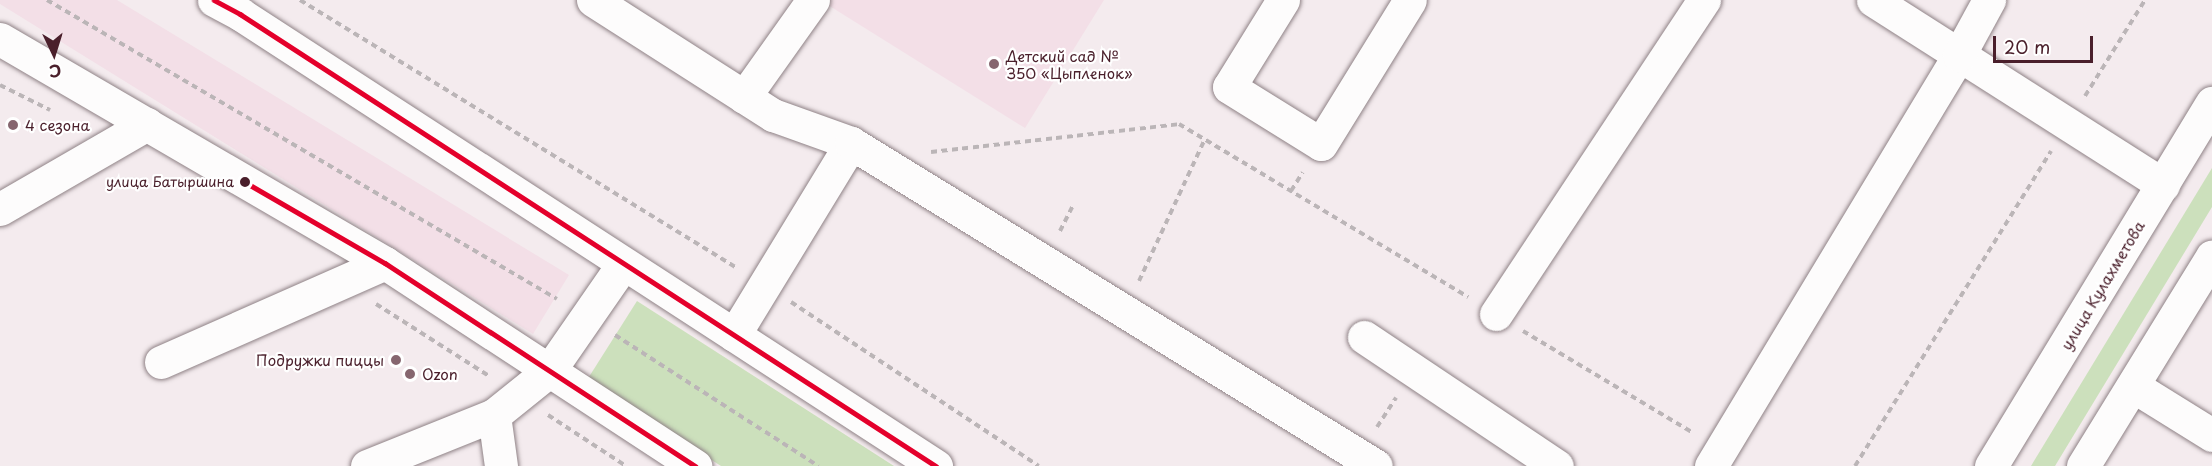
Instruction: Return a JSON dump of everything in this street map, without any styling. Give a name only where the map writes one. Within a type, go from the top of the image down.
[{"type":"street","points":[[593,0],[773,115],[864,151],[1368,461]]},
{"type":"street","points":[[744,97],[813,0]]},
{"type":"street","points":[[1283,0],[1229,87],[1321,144],[1410,0]]},
{"type":"street","points":[[1496,314],[1704,0]]},
{"type":"street","points":[[1873,0],[2163,185]]},
{"type":"street","points":[[1716,458],[1959,55],[1989,0]]},
{"type":"street","points":[[234,5],[623,264],[936,466]]},
{"type":"street","points":[[0,39],[385,263],[695,466]]},
{"type":"street","name":"улица Кулахметова","points":[[1991,466],[2212,103]]},
{"type":"street","points":[[0,209],[147,124]]},
{"type":"street","points":[[734,335],[765,285],[864,151]]},
{"type":"street","points":[[2084,466],[2212,256]]},
{"type":"street","points":[[162,362],[385,263]]},
{"type":"street","points":[[367,466],[494,415],[549,371],[623,264]]},
{"type":"street","points":[[1364,337],[1557,466]]},
{"type":"street","points":[[2133,386],[2212,435]]},
{"type":"street","points":[[494,415],[501,466]]},
{"type":"path","points":[[47,0],[586,316],[818,466]]},
{"type":"path","points":[[300,0],[765,285],[1039,466]]},
{"type":"path","points":[[1855,466],[2145,0]]},
{"type":"path","points":[[864,151],[1179,124],[1496,314],[1716,458]]},
{"type":"path","points":[[1125,311],[1205,139]]},
{"type":"path","points":[[1368,461],[1414,370]]},
{"type":"shaded area","points":[[0,0],[117,0],[569,275],[533,334],[0,4]]},
{"type":"shaded area","name":"Детский сад № 350 «Цыпленок»","points":[[820,0],[1104,0],[1025,128]]},
{"type":"green space","points":[[2212,168],[2212,207],[2055,466],[2031,466]]},
{"type":"green space","points":[[637,301],[894,466],[721,466],[587,380]]},
{"type":"transit line","points":[[214,0],[240,14],[936,466]]},
{"type":"transit line","points":[[245,182],[385,263],[695,466]]},
{"type":"place","name":"Детский сад № 350 «Цыпленок»","points":[[994,64]]},
{"type":"place","name":"4 сезона","points":[[13,125]]},
{"type":"place","name":"улица Батыршина","points":[[245,182]]},
{"type":"place","name":"Подружки пиццы","points":[[396,360]]},
{"type":"place","name":"Ozon","points":[[410,374]]}]
